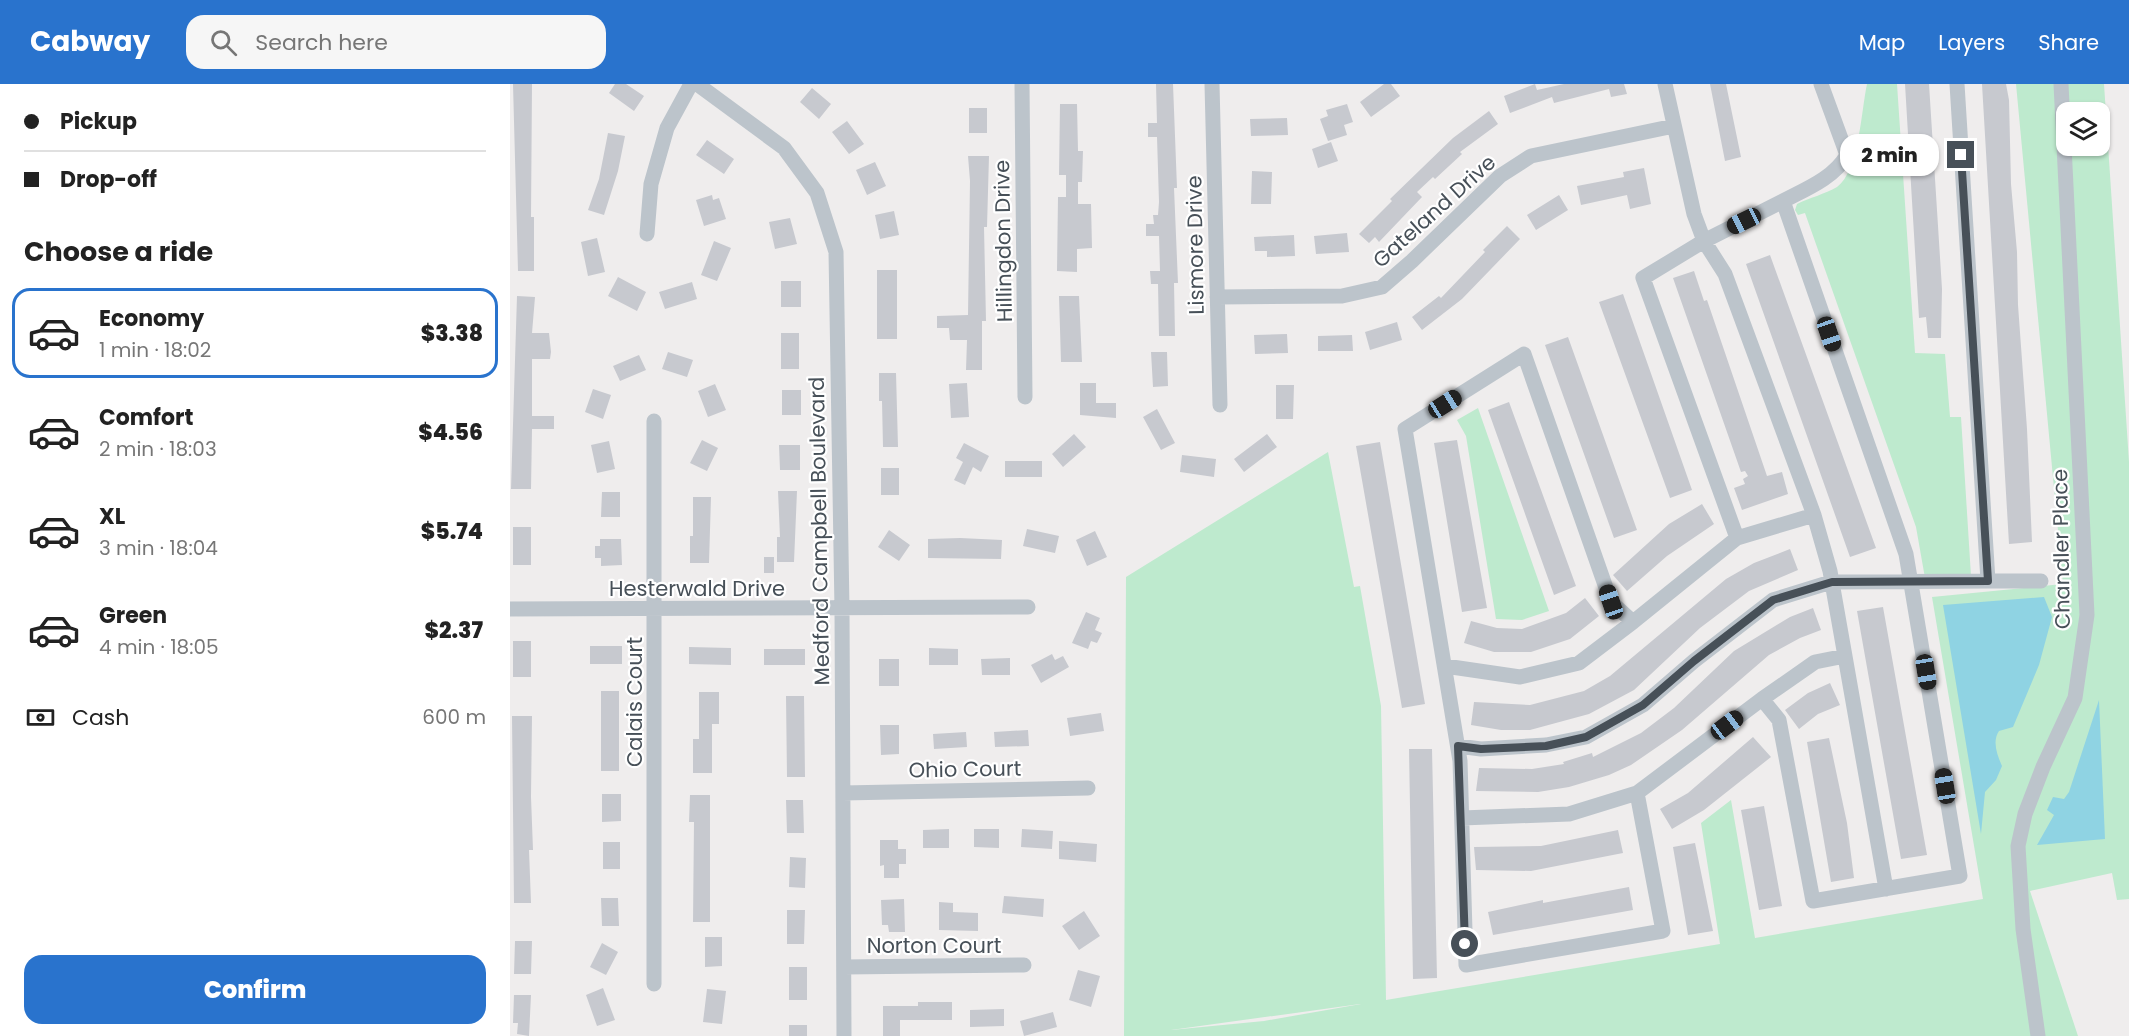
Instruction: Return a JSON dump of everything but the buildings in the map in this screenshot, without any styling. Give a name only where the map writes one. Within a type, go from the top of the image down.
[{"type":"street","points":[[647,234],[651,184],[667,128],[691,84]]},
{"type":"street","name":"Medford Campbell Boulevard","points":[[697,84],[784,148],[817,193],[836,252],[842,609],[844,1036]]},
{"type":"street","name":"Hillingdon Drive","points":[[1022,84],[1025,397]]},
{"type":"street","points":[[1212,85],[1228,84]]},
{"type":"street","points":[[1665,84],[1694,214],[1704,241],[1725,274],[1814,515],[1832,582],[1886,889]]},
{"type":"street","points":[[1737,538],[1643,278],[1704,241],[1831,174],[1842,165],[1847,154],[1821,84]]},
{"type":"street","points":[[1957,84],[1988,581]]},
{"type":"street","name":"Chandler Place","points":[[2038,1036],[2023,929],[2018,846],[2025,814],[2043,767],[2075,698],[2087,615],[2061,84]]},
{"type":"street","name":"Lismore Drive","points":[[1212,85],[1220,405]]},
{"type":"street","name":"Gateland Drive","points":[[1217,297],[1342,296],[1382,287],[1413,261],[1500,176],[1531,156],[1674,126]]},
{"type":"street","points":[[1762,699],[1779,720],[1813,901],[1960,876],[1906,554],[1783,201]]},
{"type":"street","points":[[1633,622],[1611,602],[1524,354],[1405,429],[1458,746],[1466,965],[1663,931],[1637,793]]},
{"type":"street","name":"Calais Court","points":[[654,421],[654,984]]},
{"type":"street","points":[[1444,666],[1520,677],[1579,663],[1737,538],[1814,515]]},
{"type":"street","points":[[1458,746],[1481,749],[1546,746],[1586,737],[1643,705],[1694,661],[1773,600],[1832,582],[2041,581]]},
{"type":"street","name":"Hesterwald Drive","points":[[510,609],[1028,607]]},
{"type":"street","points":[[1462,818],[1569,814],[1637,793],[1815,662],[1845,656]]},
{"type":"street","name":"Ohio Court","points":[[843,793],[1088,788]]},
{"type":"street","name":"Norton Court","points":[[844,967],[1024,965]]},
{"type":"green space","points":[[1867,84],[1897,84],[1915,353],[1945,354],[1950,417],[1961,417],[1971,576],[1925,578],[1916,527],[1805,213],[1798,215],[1795,210],[1797,204],[1837,187],[1844,179],[1855,155]]},
{"type":"green space","points":[[2016,84],[2104,84],[2105,102],[2056,102],[2056,156],[2109,156],[2129,462],[2129,899],[2117,900],[2112,873],[2030,891],[2078,1036],[1124,1036],[1126,577],[1328,452],[1354,587],[1360,586],[1381,706],[1386,1000],[1720,944],[1701,823],[1731,800],[1755,938],[1983,899],[1932,597],[2063,584]],"holes":[[[1361,1004],[1264,1021],[1171,1030]]]},
{"type":"green space","points":[[1478,408],[1549,611],[1522,620],[1496,619],[1466,436],[1457,420]]},
{"type":"water","points":[[2044,597],[2052,617],[2039,665],[2013,727],[1999,731],[1997,735],[1996,748],[2002,766],[1996,780],[1985,792],[1981,834],[1943,605]]},
{"type":"water","points":[[2099,700],[2105,839],[2037,845],[2054,815],[2047,810],[2053,797],[2064,799],[2069,792]]},
{"type":"route","points":[[1465,944],[1458,746],[1481,749],[1546,746],[1586,737],[1643,705],[1694,661],[1773,600],[1832,582],[1988,581],[1961,155]]}]
